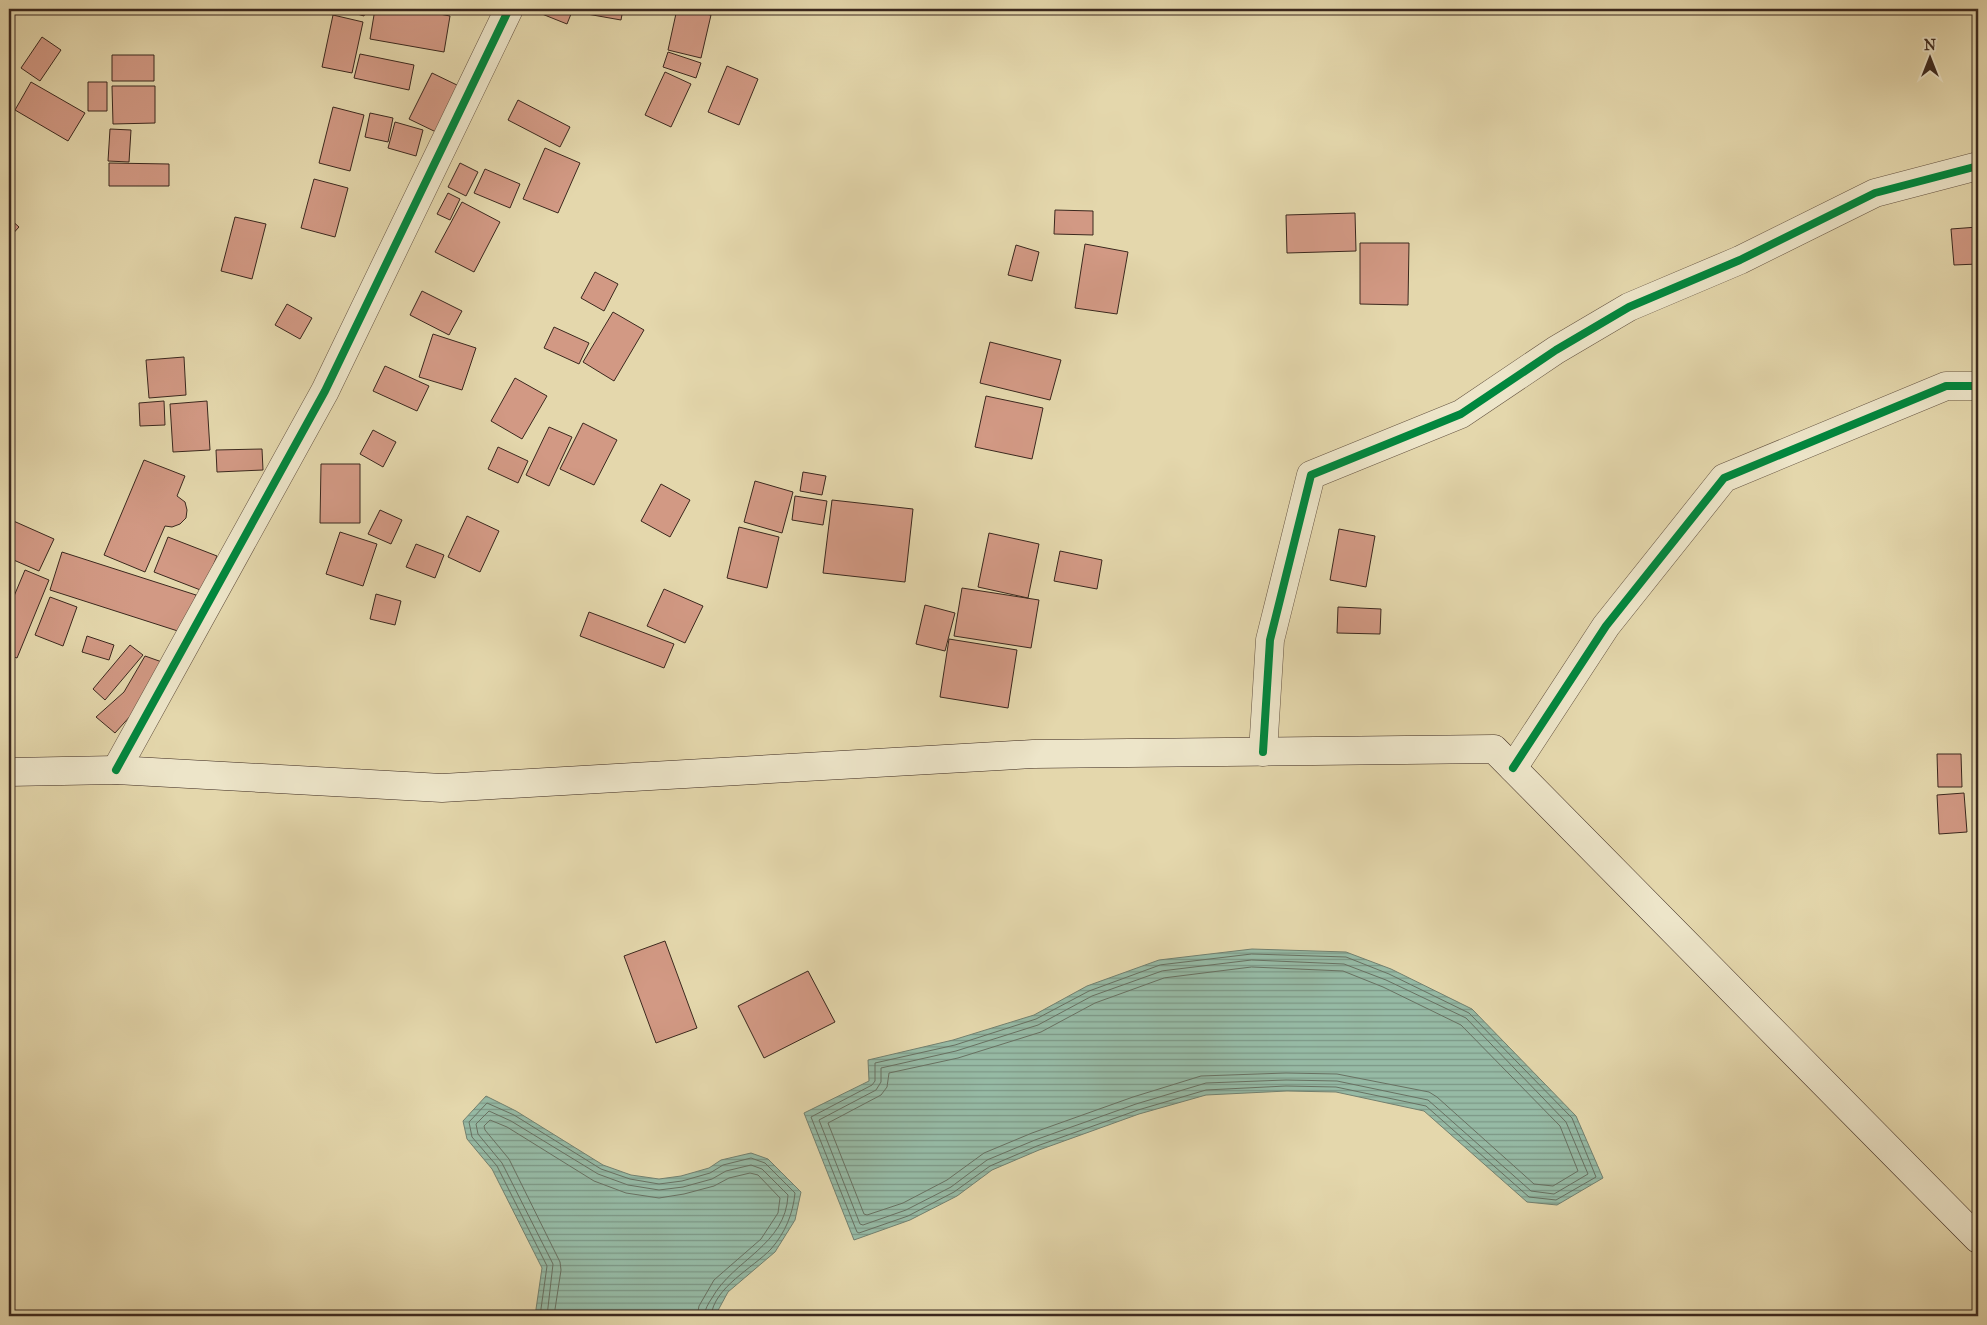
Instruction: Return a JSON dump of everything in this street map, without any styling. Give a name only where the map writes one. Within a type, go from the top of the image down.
[{"type":"street","points":[[116,770],[325,391],[509,9]]},
{"type":"street","points":[[1263,752],[1270,640],[1311,475],[1461,414],[1556,350],[1629,307],[1740,260],[1875,193],[1978,166]]},
{"type":"street","points":[[1512,768],[1606,626],[1724,478],[1946,386],[1978,386]]},
{"type":"street","points":[[9,772],[116,770],[442,788],[1033,754],[1494,749],[1978,1239]]},
{"type":"water","points":[[1252,949],[1346,952],[1391,969],[1472,1009],[1576,1116],[1603,1178],[1557,1205],[1527,1202],[1424,1111],[1336,1092],[1287,1091],[1206,1095],[1139,1114],[1039,1150],[992,1170],[957,1196],[910,1220],[854,1240],[804,1113],[869,1081],[868,1060],[953,1040],[1034,1015],[1087,986],[1159,960]]},
{"type":"water","points":[[486,1096],[516,1111],[603,1165],[631,1175],[659,1179],[681,1176],[709,1168],[721,1160],[751,1153],[768,1159],[801,1192],[795,1220],[775,1252],[728,1292],[715,1316],[535,1316],[542,1268],[492,1169],[467,1139],[463,1121]]},
{"type":"building","points":[[340,9],[366,9],[364,16]]},
{"type":"building","points":[[375,9],[413,9],[450,16],[444,52],[370,39]]},
{"type":"building","points":[[538,9],[573,9],[567,24],[537,12]]},
{"type":"building","points":[[588,9],[623,9],[621,20],[587,14]]},
{"type":"building","points":[[677,9],[711,15],[701,58],[668,50]]},
{"type":"building","points":[[333,15],[363,22],[352,73],[322,67]]},
{"type":"building","points":[[42,37],[61,50],[40,81],[21,68]]},
{"type":"building","points":[[668,52],[701,63],[696,78],[663,67]]},
{"type":"building","points":[[360,54],[414,65],[409,90],[354,78]]},
{"type":"building","points":[[112,55],[154,55],[154,81],[112,81]]},
{"type":"building","points":[[727,66],[758,79],[739,125],[708,112]]},
{"type":"building","points":[[665,72],[691,84],[671,127],[645,115]]},
{"type":"building","points":[[432,73],[459,86],[436,132],[409,119]]},
{"type":"building","points":[[31,82],[85,113],[68,141],[15,110]]},
{"type":"building","points":[[88,82],[107,82],[107,111],[88,111]]},
{"type":"building","points":[[112,86],[155,86],[155,123],[113,124]]},
{"type":"building","points":[[518,100],[570,127],[560,147],[508,120]]},
{"type":"building","points":[[333,107],[364,115],[350,171],[319,163]]},
{"type":"building","points":[[370,113],[393,118],[388,142],[365,137]]},
{"type":"building","points":[[395,122],[423,130],[416,156],[388,148]]},
{"type":"building","points":[[110,129],[131,130],[129,162],[108,161]]},
{"type":"building","points":[[545,148],[580,163],[558,213],[523,199]]},
{"type":"building","points":[[109,163],[169,164],[169,186],[109,186]]},
{"type":"building","points":[[460,163],[478,172],[466,196],[448,187]]},
{"type":"building","points":[[485,169],[520,184],[510,208],[474,193]]},
{"type":"building","points":[[314,179],[348,188],[335,237],[301,228]]},
{"type":"building","points":[[448,193],[460,199],[450,220],[437,214]]},
{"type":"building","points":[[462,202],[500,222],[474,272],[435,252]]},
{"type":"building","points":[[1055,210],[1093,211],[1093,235],[1054,234]]},
{"type":"building","points":[[1355,213],[1356,251],[1287,253],[1286,215]]},
{"type":"building","points":[[235,217],[266,224],[252,279],[221,271]]},
{"type":"building","points":[[9,218],[19,227],[9,238]]},
{"type":"building","points":[[1978,227],[1978,264],[1954,265],[1951,229]]},
{"type":"building","points":[[1360,243],[1409,243],[1408,305],[1360,304]]},
{"type":"building","points":[[1085,244],[1128,252],[1117,314],[1075,308]]},
{"type":"building","points":[[1016,245],[1039,252],[1032,281],[1008,275]]},
{"type":"building","points":[[595,272],[618,284],[604,311],[581,298]]},
{"type":"building","points":[[422,291],[462,311],[449,335],[410,315]]},
{"type":"building","points":[[287,304],[312,318],[300,339],[275,325]]},
{"type":"building","points":[[613,312],[644,330],[614,381],[583,362]]},
{"type":"building","points":[[554,327],[589,343],[579,364],[544,348]]},
{"type":"building","points":[[433,334],[476,348],[462,390],[419,377]]},
{"type":"building","points":[[990,342],[1061,360],[1050,400],[980,383]]},
{"type":"building","points":[[184,357],[186,395],[149,398],[146,360]]},
{"type":"building","points":[[385,366],[429,386],[417,411],[373,391]]},
{"type":"building","points":[[515,378],[547,396],[522,439],[491,421]]},
{"type":"building","points":[[986,396],[1043,408],[1032,459],[975,447]]},
{"type":"building","points":[[164,401],[165,425],[140,426],[139,403]]},
{"type":"building","points":[[207,401],[210,450],[173,452],[170,404]]},
{"type":"building","points":[[583,423],[617,440],[594,485],[560,469]]},
{"type":"building","points":[[549,427],[572,437],[549,486],[526,475]]},
{"type":"building","points":[[373,430],[396,442],[383,467],[360,454]]},
{"type":"building","points":[[498,447],[528,461],[518,483],[488,469]]},
{"type":"building","points":[[262,449],[263,470],[217,472],[216,450]]},
{"type":"building","points":[[144,460],[185,476],[177,496],[185,502],[187,510],[186,518],[180,524],[172,527],[165,526],[145,572],[104,555]]},
{"type":"building","points":[[321,464],[360,464],[360,523],[320,523]]},
{"type":"building","points":[[803,472],[826,476],[822,495],[800,491]]},
{"type":"building","points":[[755,481],[793,492],[782,533],[744,522]]},
{"type":"building","points":[[661,484],[690,500],[670,537],[641,521]]},
{"type":"building","points":[[795,496],[827,501],[823,525],[792,520]]},
{"type":"building","points":[[832,500],[913,509],[905,582],[823,573]]},
{"type":"building","points":[[380,510],[402,520],[391,544],[368,534]]},
{"type":"building","points":[[467,516],[499,531],[480,572],[448,557]]},
{"type":"building","points":[[9,519],[54,539],[39,571],[9,558]]},
{"type":"building","points":[[739,527],[779,537],[767,588],[727,578]]},
{"type":"building","points":[[1339,529],[1375,536],[1366,587],[1330,580]]},
{"type":"building","points":[[340,532],[377,544],[363,586],[326,574]]},
{"type":"building","points":[[989,533],[1039,544],[1028,598],[978,587]]},
{"type":"building","points":[[168,537],[217,556],[203,591],[154,572]]},
{"type":"building","points":[[416,544],[444,555],[435,578],[406,567]]},
{"type":"building","points":[[1060,551],[1102,560],[1097,589],[1054,581]]},
{"type":"building","points":[[62,552],[196,595],[184,633],[50,590]]},
{"type":"building","points":[[25,570],[49,580],[17,658],[9,655],[9,608]]},
{"type":"building","points":[[962,588],[1039,600],[1031,648],[954,636]]},
{"type":"building","points":[[664,589],[703,606],[685,643],[647,626]]},
{"type":"building","points":[[376,594],[401,601],[395,625],[370,619]]},
{"type":"building","points":[[50,597],[77,607],[63,646],[35,635]]},
{"type":"building","points":[[925,605],[955,613],[945,651],[916,644]]},
{"type":"building","points":[[1338,607],[1381,609],[1380,634],[1337,633]]},
{"type":"building","points":[[589,612],[674,644],[664,668],[580,636]]},
{"type":"building","points":[[87,636],[114,645],[109,660],[82,652]]},
{"type":"building","points":[[949,639],[1017,650],[1008,708],[940,697]]},
{"type":"building","points":[[130,645],[143,655],[105,700],[93,689]]},
{"type":"building","points":[[145,656],[162,662],[142,703],[115,733],[96,717],[124,692]]},
{"type":"building","points":[[1937,754],[1961,754],[1962,787],[1938,787]]},
{"type":"building","points":[[1964,793],[1967,832],[1939,834],[1937,795]]},
{"type":"building","points":[[665,941],[697,1028],[656,1043],[624,956]]},
{"type":"building","points":[[808,971],[835,1022],[764,1058],[738,1006]]},
{"type":"cycle path","points":[[116,770],[325,391],[509,9]]},
{"type":"cycle path","points":[[1263,752],[1270,640],[1311,475],[1461,414],[1556,350],[1629,307],[1740,260],[1875,193],[1978,166]]},
{"type":"cycle path","points":[[1513,768],[1606,626],[1724,478],[1946,386],[1978,386]]}]
